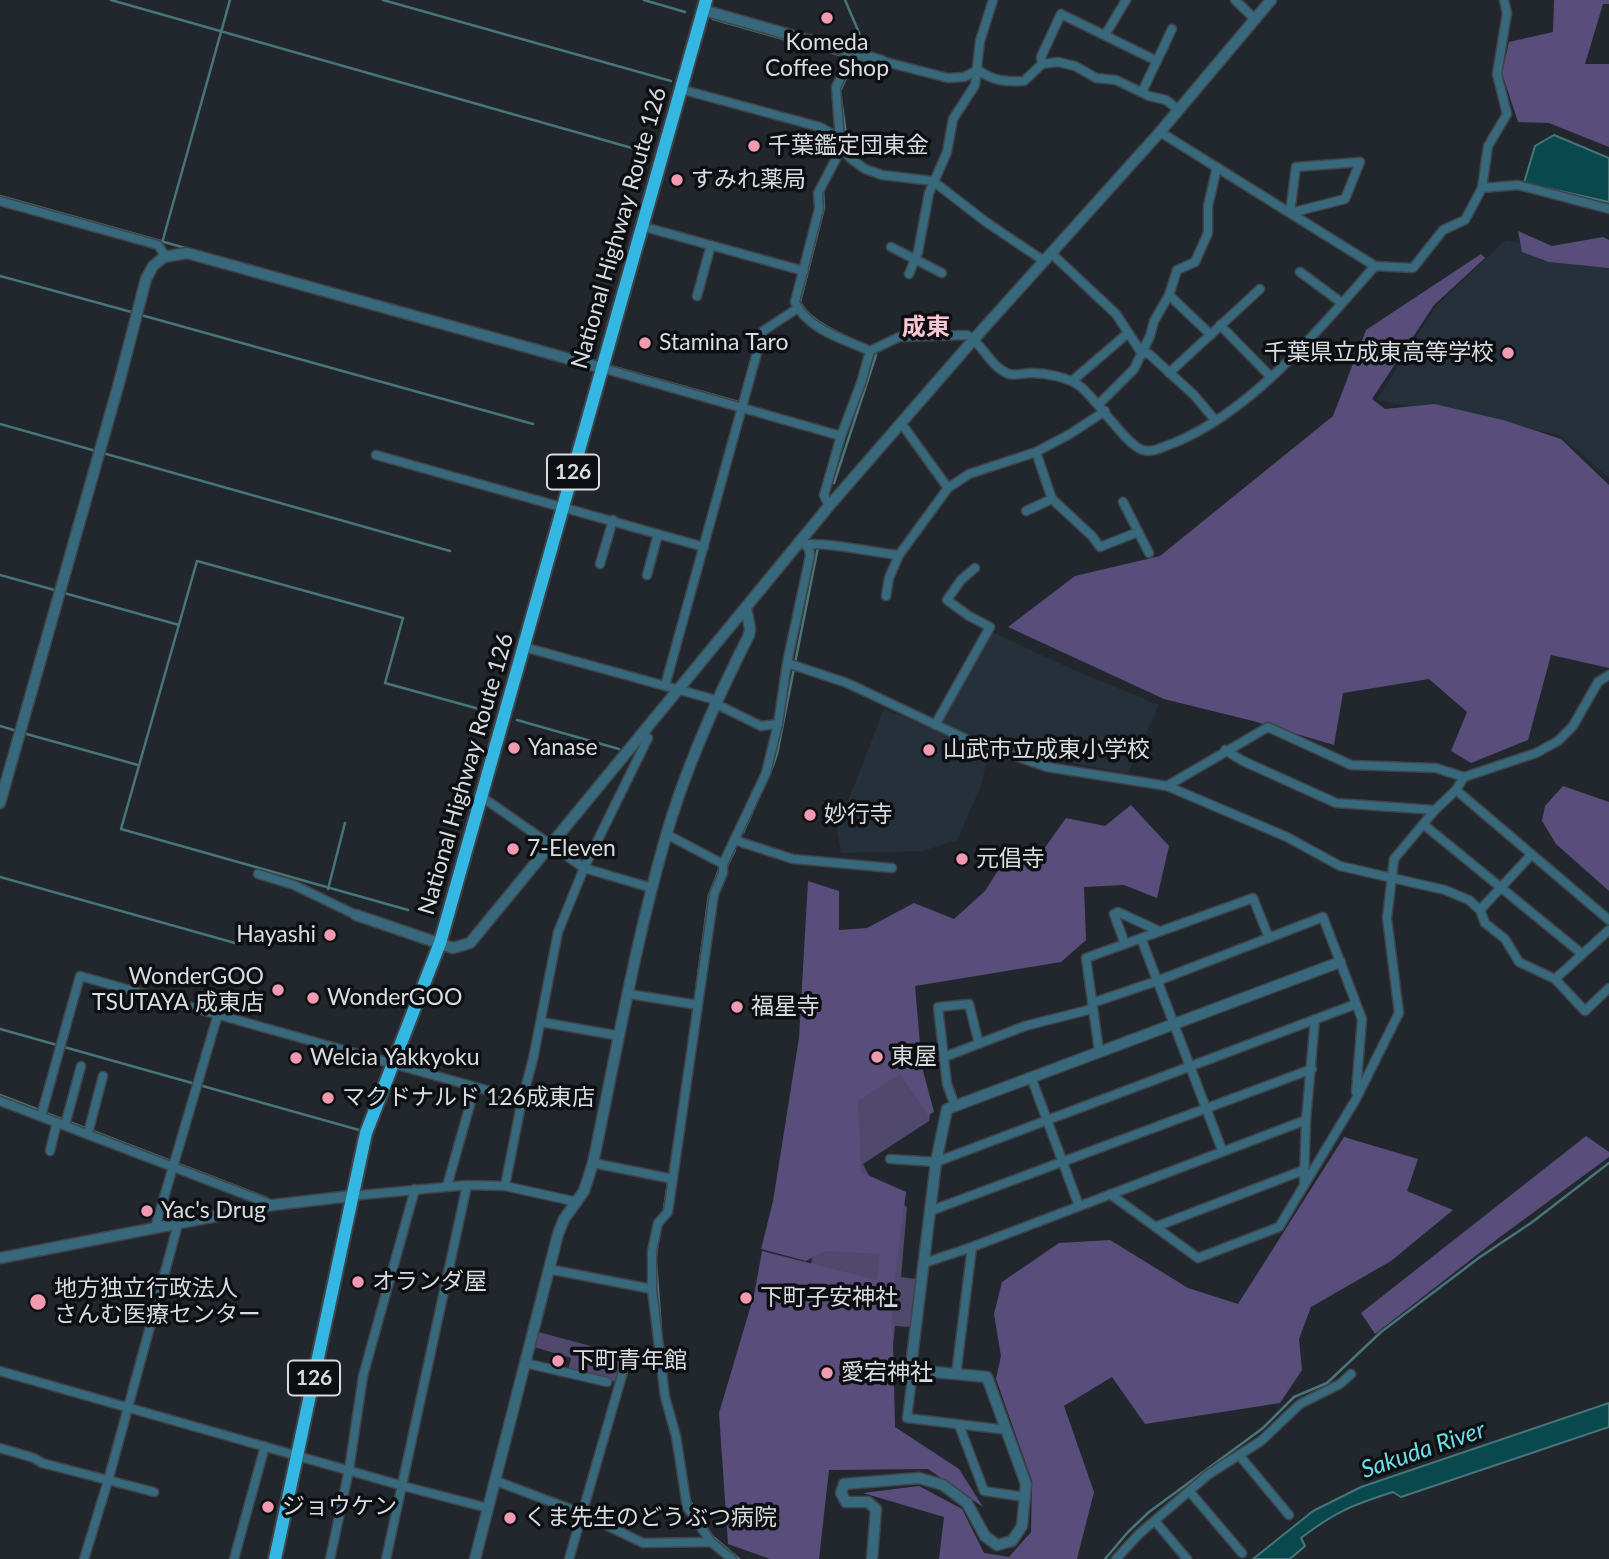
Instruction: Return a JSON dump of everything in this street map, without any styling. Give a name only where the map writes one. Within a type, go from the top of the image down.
[{"type":"highway","name":"National Highway Route 126","points":[[275,1559],[366,1133],[440,943],[704,5]]},
{"type":"street","points":[[909,274],[918,252],[933,181],[947,152],[953,119],[975,85],[980,41],[993,0]]},
{"type":"street","points":[[1105,35],[1126,0]]},
{"type":"street","points":[[1235,0],[1256,20]]},
{"type":"street","points":[[258,874],[294,885],[356,915],[453,948],[470,943],[746,608],[804,542],[829,506],[1160,132],[1271,0]]},
{"type":"street","points":[[1160,132],[1376,266],[1413,268],[1443,230],[1465,220],[1482,188],[1488,146],[1507,114],[1497,74],[1507,12],[1504,0]]},
{"type":"street","points":[[704,5],[883,61],[948,78],[964,77],[978,70]]},
{"type":"street","points":[[1042,64],[1041,57],[1061,15],[1157,61]]},
{"type":"street","points":[[1142,92],[1172,29]]},
{"type":"street","points":[[854,52],[836,87],[840,142],[838,155],[818,193],[819,209],[795,302],[798,308],[824,331],[870,351]]},
{"type":"street","points":[[978,70],[1003,82],[1024,81],[1042,64],[1058,62],[1075,66],[1096,78],[1116,80],[1166,100],[1179,110]]},
{"type":"street","points":[[680,89],[820,127],[834,135],[850,158],[865,169],[882,175],[933,181],[986,222],[1048,257],[1116,314],[1141,352],[1149,354],[1195,396],[1215,420]]},
{"type":"street","points":[[1360,162],[1345,199],[1290,213],[1296,167],[1360,162]]},
{"type":"street","points":[[886,596],[899,555],[948,488],[969,474],[1036,452],[1070,434],[1102,407],[1134,369],[1169,295],[1177,270],[1195,262],[1208,233],[1208,206],[1217,167]]},
{"type":"street","points":[[1482,188],[1518,185],[1609,209]]},
{"type":"street","points":[[0,201],[158,245],[166,257]]},
{"type":"street","points":[[641,226],[803,271]]},
{"type":"street","points":[[696,296],[711,245]]},
{"type":"street","points":[[891,247],[942,273]]},
{"type":"street","points":[[0,803],[146,279],[153,266],[166,257],[187,253],[841,436]]},
{"type":"street","points":[[829,506],[824,495],[870,351],[899,337],[967,335],[1005,372],[1013,375],[1046,374],[1072,381],[1102,407],[1131,443],[1142,450],[1153,451],[1182,439],[1226,414],[1270,377],[1376,266]]},
{"type":"street","points":[[1300,272],[1342,303]]},
{"type":"street","points":[[1169,373],[1260,289]]},
{"type":"street","points":[[1169,295],[1211,335]]},
{"type":"street","points":[[665,686],[763,331],[798,308]]},
{"type":"street","points":[[1220,325],[1270,377]]},
{"type":"street","points":[[1072,381],[1086,366],[1128,333]]},
{"type":"street","points":[[901,423],[948,488]]},
{"type":"street","points":[[1036,452],[1052,499],[1092,536],[1100,547],[1138,533]]},
{"type":"street","points":[[376,455],[704,547]]},
{"type":"street","points":[[1026,511],[1052,499]]},
{"type":"street","points":[[1122,502],[1149,553]]},
{"type":"street","points":[[600,564],[612,520]]},
{"type":"street","points":[[647,575],[658,534]]},
{"type":"street","points":[[804,542],[899,555]]},
{"type":"street","points":[[732,1559],[711,1542],[687,1507],[676,1436],[665,1397],[652,1289],[652,1251],[663,1218],[670,1178],[714,894],[734,840],[766,774],[791,665],[810,556],[804,542]]},
{"type":"street","points":[[935,725],[990,627],[947,600],[961,580],[975,568]]},
{"type":"street","points":[[475,1559],[558,1234],[564,1219],[584,1191],[593,1163],[652,888],[666,835],[693,754],[715,701],[749,635],[746,608]]},
{"type":"street","points":[[524,647],[715,701],[761,726],[778,724]]},
{"type":"street","points":[[791,665],[847,683],[967,739],[1046,767],[1167,786],[1287,837],[1340,866],[1445,890],[1469,900],[1480,910],[1485,923],[1505,939],[1519,962],[1555,979],[1585,1011],[1609,988]]},
{"type":"street","points":[[1167,786],[1268,727],[1350,765],[1436,768],[1464,777],[1536,753],[1558,741],[1573,726],[1598,682],[1609,675]]},
{"type":"street","points":[[505,1186],[558,932],[584,868],[648,738],[641,735]]},
{"type":"street","points":[[1226,750],[1242,761],[1336,803],[1435,810]]},
{"type":"street","points":[[1110,1194],[1198,1258],[1279,1227],[1356,1099],[1399,1013],[1387,918],[1394,859],[1435,810],[1456,790],[1464,777]]},
{"type":"street","points":[[1456,790],[1609,919]]},
{"type":"street","points":[[482,797],[584,868],[652,888]]},
{"type":"street","points":[[1423,824],[1581,953]]},
{"type":"street","points":[[666,835],[723,867]]},
{"type":"street","points":[[734,840],[793,859],[892,868]]},
{"type":"street","points":[[1480,910],[1531,855]]},
{"type":"street","points":[[1099,1051],[1086,958],[1253,898],[1269,938]]},
{"type":"street","points":[[1125,944],[1114,914],[1118,912],[1158,931]]},
{"type":"street","points":[[944,1057],[1092,1006],[1323,917],[1362,1019],[1356,1099]]},
{"type":"street","points":[[1555,979],[1609,930]]},
{"type":"street","points":[[1141,937],[1222,1150]]},
{"type":"street","points":[[1007,1430],[907,1418],[936,1162],[947,1109],[1340,962]]},
{"type":"street","points":[[41,1116],[80,976],[522,1100]]},
{"type":"street","points":[[629,994],[695,1004]]},
{"type":"street","points":[[955,1106],[947,1084],[938,1007],[969,1004],[979,1044]]},
{"type":"street","points":[[890,1159],[936,1162],[1356,1004]]},
{"type":"street","points":[[155,1228],[218,1014]]},
{"type":"street","points":[[1304,1184],[1306,1120],[1315,1019]]},
{"type":"street","points":[[541,1022],[620,1036]]},
{"type":"street","points":[[50,1150],[81,1066]]},
{"type":"street","points":[[930,1211],[1312,1069]]},
{"type":"street","points":[[88,1133],[103,1076]]},
{"type":"street","points":[[1031,1077],[1079,1206]]},
{"type":"street","points":[[446,1186],[475,1087]]},
{"type":"street","points":[[0,1101],[273,1205]]},
{"type":"street","points":[[924,1263],[1306,1120]]},
{"type":"street","points":[[593,1163],[670,1178]]},
{"type":"street","points":[[1154,1227],[1304,1170]]},
{"type":"street","points":[[0,1258],[273,1205],[415,1189],[467,1185],[505,1186],[577,1202]]},
{"type":"street","points":[[386,1559],[467,1185]]},
{"type":"street","points":[[330,1559],[349,1470],[363,1376],[415,1189]]},
{"type":"street","points":[[84,1559],[178,1224]]},
{"type":"street","points":[[956,1375],[972,1247]]},
{"type":"street","points":[[548,1269],[652,1289]]},
{"type":"street","points":[[569,1559],[627,1358],[661,1363]]},
{"type":"street","points":[[525,1363],[607,1382]]},
{"type":"street","points":[[872,1559],[876,1509],[868,1502],[846,1502],[841,1493],[844,1483],[919,1478],[943,1485],[967,1503],[985,1536],[998,1545],[1012,1541],[1021,1526],[1026,1483],[987,1377],[913,1370]]},
{"type":"street","points":[[0,1371],[403,1486],[488,1507]]},
{"type":"street","points":[[1116,1559],[1209,1474],[1261,1441],[1300,1404],[1340,1384],[1351,1374]]},
{"type":"street","points":[[959,1425],[984,1491],[1025,1497]]},
{"type":"street","points":[[234,1559],[265,1446]]},
{"type":"street","points":[[0,1448],[42,1463],[154,1492]]},
{"type":"street","points":[[1239,1455],[1289,1515]]},
{"type":"street","points":[[496,1481],[581,1513],[643,1543],[711,1542]]},
{"type":"street","points":[[1190,1492],[1242,1553]]},
{"type":"street","points":[[1155,1521],[1187,1559]]},
{"type":"shaded area","points":[[1554,0],[1609,0],[1609,4],[1603,4],[1585,64],[1609,64],[1609,147],[1549,123],[1518,122],[1502,73],[1509,42],[1553,32]]},
{"type":"shaded area","points":[[1518,231],[1552,246],[1603,237],[1609,240],[1609,268],[1549,262],[1522,252]]},
{"type":"shaded area","name":"千葉県立成東高等学校","points":[[1506,240],[1609,261],[1609,478],[1560,435],[1377,400],[1436,306]]},
{"type":"shaded area","points":[[1481,254],[1485,258],[1434,305],[1372,399],[1385,409],[1434,404],[1503,420],[1561,439],[1609,485],[1609,668],[1551,655],[1528,740],[1471,763],[1451,751],[1467,712],[1429,679],[1343,693],[1334,745],[1164,699],[1008,627],[1075,576],[1160,556],[1333,416],[1366,330]]},
{"type":"shaded area","name":"山武市立成東小学校","points":[[990,631],[1080,673],[1159,705],[1128,773],[1054,760],[992,741],[980,788],[957,840],[923,851],[841,853],[837,830],[884,709],[937,730]]},
{"type":"shaded area","points":[[1563,786],[1609,802],[1609,891],[1556,844],[1542,821],[1545,806]]},
{"type":"shaded area","points":[[1131,805],[1169,846],[1157,898],[1124,885],[1084,887],[1086,940],[1061,962],[915,986],[922,1067],[934,1112],[928,1115],[900,1074],[858,1101],[861,1172],[906,1192],[892,1299],[895,1427],[959,1469],[983,1507],[928,1469],[829,1470],[819,1559],[770,1559],[728,1544],[719,1413],[754,1295],[762,1251],[877,1280],[880,1254],[824,1251],[806,1261],[761,1249],[773,1201],[799,1038],[808,881],[839,891],[839,930],[867,928],[914,903],[954,919],[985,891],[1004,861],[1021,845],[1039,856],[1066,818],[1105,826]]},
{"type":"shaded area","points":[[916,1058],[931,1110],[929,1121],[863,1164],[871,1180],[907,1207],[901,1277],[916,1279],[910,1327],[895,1326],[885,1419],[779,1428],[839,1120],[858,1078]]},
{"type":"shaded area","points":[[1586,1136],[1609,1152],[1609,1157],[1375,1334],[1361,1313]]},
{"type":"shaded area","points":[[1344,1137],[1418,1159],[1407,1191],[1453,1210],[1391,1261],[1311,1307],[1299,1339],[1302,1370],[1280,1403],[1145,1424],[1112,1377],[1064,1406],[1094,1492],[1077,1559],[939,1559],[944,1517],[863,1493],[919,1486],[962,1509],[984,1553],[1009,1557],[1031,1532],[1032,1481],[996,1379],[1001,1356],[994,1314],[1002,1282],[1059,1243],[1110,1240],[1188,1288],[1238,1304]]},
{"type":"shaded area","points":[[538,1332],[625,1355],[617,1382],[568,1370],[571,1358],[534,1347]]},
{"type":"water","points":[[1554,135],[1609,158],[1609,202],[1524,183],[1535,146]]},
{"type":"water","points":[[1609,1403],[1609,1427],[1401,1497],[1393,1492],[1366,1501],[1334,1515],[1301,1538],[1305,1546],[1290,1559],[1253,1559],[1313,1511],[1361,1487]]},
{"type":"waterway","points":[[111,0],[646,152]]},
{"type":"waterway","points":[[162,243],[230,0]]},
{"type":"waterway","points":[[383,0],[671,81]]},
{"type":"waterway","points":[[644,0],[685,12]]},
{"type":"waterway","points":[[845,0],[863,42]]},
{"type":"waterway","points":[[713,19],[847,57]]},
{"type":"waterway","points":[[847,142],[840,91],[855,59]]},
{"type":"waterway","points":[[823,192],[824,208],[800,302],[817,320],[855,341]]},
{"type":"waterway","points":[[0,196],[189,249]]},
{"type":"waterway","points":[[0,276],[135,313]]},
{"type":"waterway","points":[[146,297],[152,276]]},
{"type":"waterway","points":[[141,315],[533,424]]},
{"type":"waterway","points":[[834,483],[876,355]]},
{"type":"waterway","points":[[607,365],[742,403]]},
{"type":"waterway","points":[[0,424],[450,551]]},
{"type":"waterway","points":[[769,776],[777,754],[818,547]]},
{"type":"waterway","points":[[408,910],[121,829],[197,561],[403,618],[385,683],[490,712]]},
{"type":"waterway","points":[[0,575],[58,591]]},
{"type":"waterway","points":[[64,593],[179,625]]},
{"type":"waterway","points":[[517,720],[619,749]]},
{"type":"waterway","points":[[0,726],[17,731]]},
{"type":"waterway","points":[[23,733],[138,765]]},
{"type":"waterway","points":[[761,793],[766,782]]},
{"type":"waterway","points":[[743,833],[759,797]]},
{"type":"waterway","points":[[328,889],[345,823]]},
{"type":"waterway","points":[[726,868],[735,850]]},
{"type":"waterway","points":[[690,1035],[709,895],[719,870]]},
{"type":"waterway","points":[[0,877],[235,943]]},
{"type":"waterway","points":[[0,1029],[57,1045]]},
{"type":"waterway","points":[[64,1047],[359,1130]]},
{"type":"waterway","points":[[0,1095],[39,1110]]},
{"type":"waterway","points":[[46,1113],[267,1198]]},
{"type":"waterway","points":[[663,1215],[677,1125]]},
{"type":"waterway","points":[[1105,1559],[1149,1512],[1263,1428],[1294,1397],[1327,1383],[1381,1332],[1609,1163]]},
{"type":"waterway","points":[[656,1256],[659,1235]]},
{"type":"waterway","points":[[656,1263],[661,1329]]},
{"type":"waterway","points":[[690,1501],[712,1536],[739,1559]]},
{"type":"place","name":"Komeda Coffee Shop","points":[[827,18]]},
{"type":"place","name":"千葉鑑定団東金","points":[[754,146]]},
{"type":"place","name":"すみれ薬局","points":[[677,180]]},
{"type":"place","name":"Stamina Taro","points":[[645,343]]},
{"type":"place","name":"千葉県立成東高等学校","points":[[1508,353]]},
{"type":"place","name":"Yanase","points":[[514,748]]},
{"type":"place","name":"山武市立成東小学校","points":[[929,750]]},
{"type":"place","name":"妙行寺","points":[[810,815]]},
{"type":"place","name":"7-Eleven","points":[[513,849]]},
{"type":"place","name":"元倡寺","points":[[962,859]]},
{"type":"place","name":"Hayashi","points":[[330,935]]},
{"type":"place","name":"WonderGOO TSUTAYA 成東店","points":[[278,990]]},
{"type":"place","name":"WonderGOO","points":[[313,998]]},
{"type":"place","name":"福星寺","points":[[737,1007]]},
{"type":"place","name":"東屋","points":[[877,1057]]},
{"type":"place","name":"Welcia Yakkyoku","points":[[296,1058]]},
{"type":"place","name":"マクドナルド 126成東店","points":[[328,1098]]},
{"type":"place","name":"Yac's Drug","points":[[147,1211]]},
{"type":"place","name":"オランダ屋","points":[[358,1282]]},
{"type":"place","name":"下町子安神社","points":[[746,1298]]},
{"type":"place","name":"地方独立行政法人 さんむ医療センター","points":[[38,1302]]},
{"type":"place","name":"下町青年館","points":[[558,1361]]},
{"type":"place","name":"愛宕神社","points":[[827,1373]]},
{"type":"place","name":"ジョウケン","points":[[268,1507]]},
{"type":"place","name":"くま先生のどうぶつ病院","points":[[510,1518]]},
{"type":"district","name":"成東","points":[[926,327]]},
{"type":"water label","name":"Sakuda River","points":[[1423,1450]]}]
